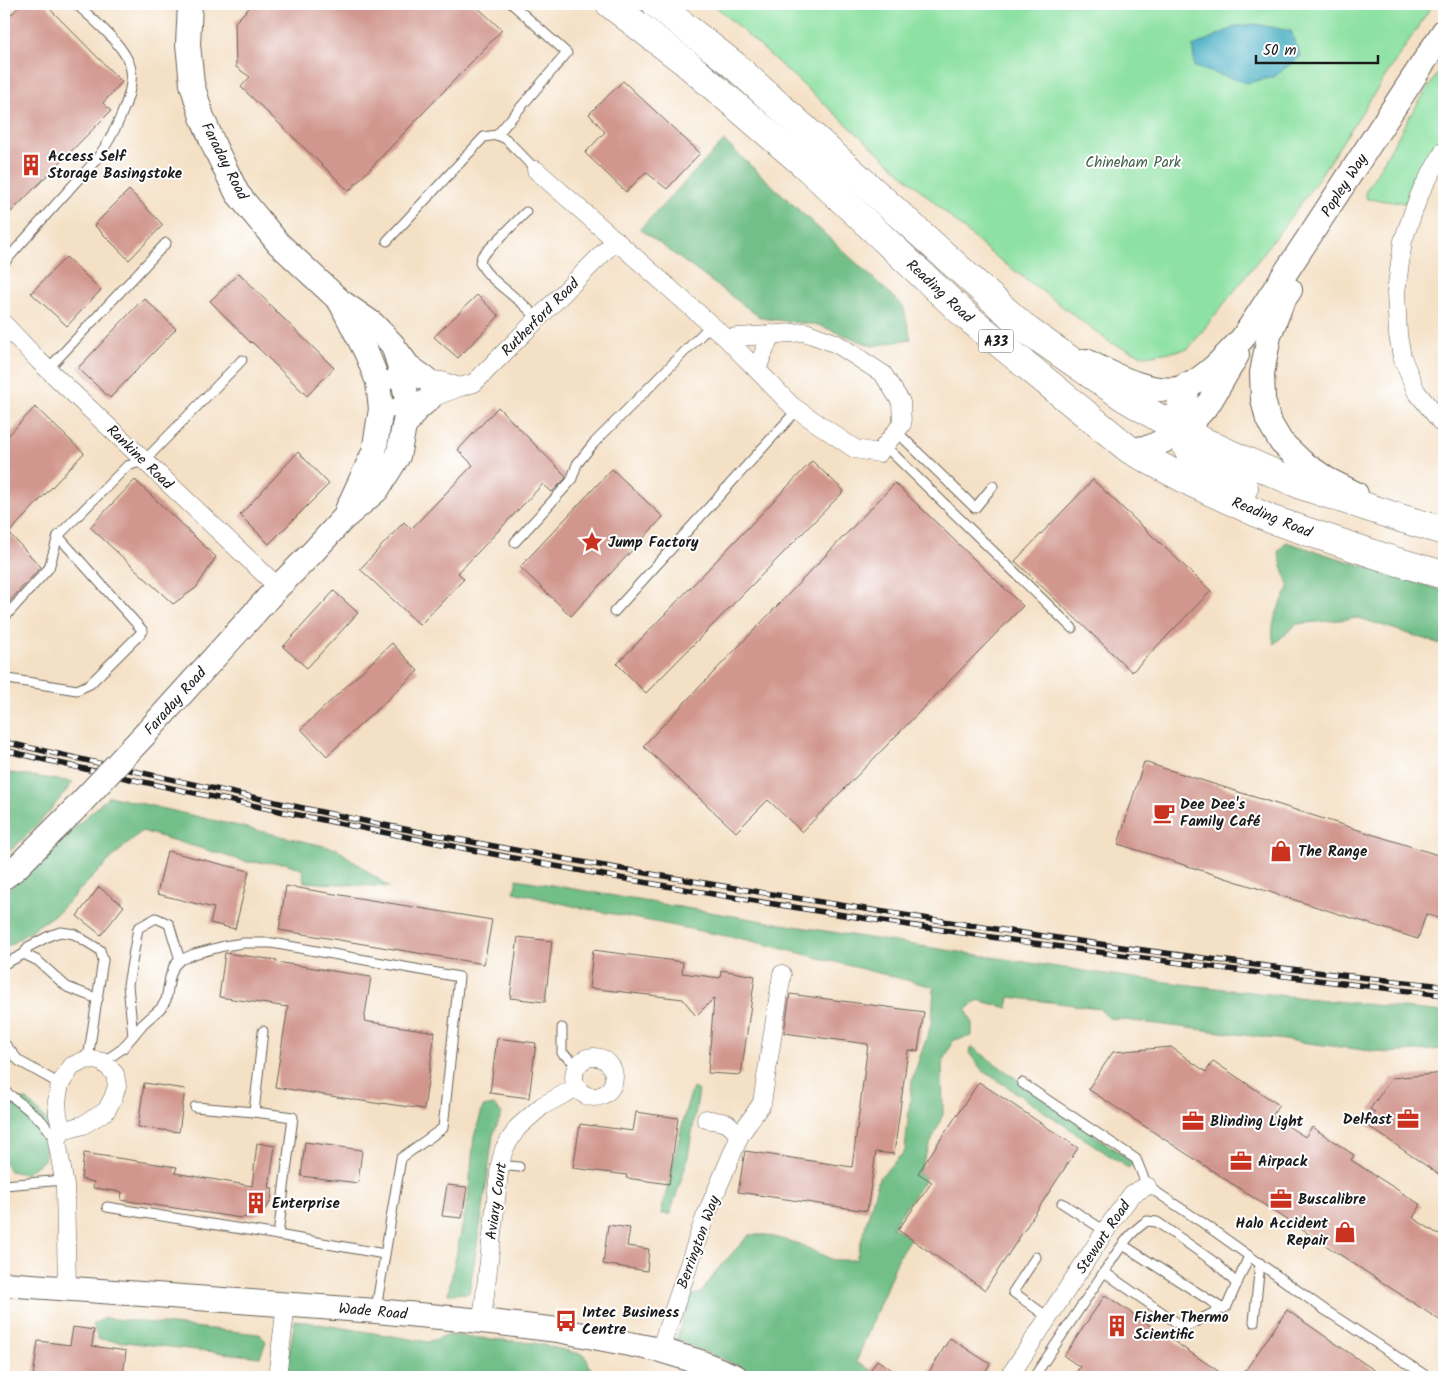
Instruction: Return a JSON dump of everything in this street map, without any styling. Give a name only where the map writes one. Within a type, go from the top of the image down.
[{"type":"highway","name":"Reading Road","points":[[610,4],[685,62],[806,166],[966,316],[1130,450],[1192,483],[1270,520],[1444,575]]},
{"type":"highway","name":"Reading Road","points":[[656,4],[734,65],[1027,330],[1125,398],[1183,432],[1237,458],[1303,486],[1444,531]]},
{"type":"highway","points":[[1186,387],[1179,415],[1185,444],[1190,454],[1202,466],[1288,510],[1444,562]]},
{"type":"street","name":"Faraday Road","points":[[176,4],[188,44]]},
{"type":"street","name":"Faraday Road","points":[[4,877],[16,870],[148,731],[278,587],[312,554],[342,520],[377,490],[398,456],[414,398],[393,345],[373,324],[340,301],[278,243],[237,193],[202,117],[192,84],[188,44],[190,4]]},
{"type":"street","name":"Popley Way","points":[[1027,330],[1102,369],[1148,388],[1175,389],[1186,387],[1206,374],[1242,339],[1444,31]]},
{"type":"street","points":[[1444,151],[1422,189],[1403,241],[1396,292],[1398,334],[1402,357],[1416,391],[1444,426]]},
{"type":"street","points":[[536,170],[726,338],[792,406],[855,449],[879,453],[902,424],[901,402],[883,374],[837,344],[805,332],[726,338]]},
{"type":"street","points":[[1317,227],[1314,245],[1282,302],[1269,336],[1262,373],[1263,398],[1268,420],[1281,442],[1302,462],[1328,480],[1366,498],[1400,518]]},
{"type":"street","name":"Rutherford Road","points":[[381,409],[414,398],[474,383],[616,240]]},
{"type":"street","name":"Faraday Road","points":[[340,301],[367,354],[378,382],[381,409],[374,452],[342,520]]},
{"type":"street","name":"Rankine Road","points":[[4,324],[144,462],[278,587]]},
{"type":"street","points":[[757,369],[771,334]]},
{"type":"street","name":"Popley Way","points":[[1130,450],[1150,447],[1183,432],[1209,403],[1236,356],[1242,339]]},
{"type":"street","name":"Rutherford Road","points":[[378,382],[414,398]]},
{"type":"street","name":"Berrington Way","points":[[660,1350],[704,1220],[740,1135],[762,1103],[782,974]]},
{"type":"street","points":[[594,1057],[605,1060],[612,1069],[614,1081],[608,1091],[600,1096],[593,1097],[580,1092],[574,1080],[578,1065],[584,1060],[594,1057]]},
{"type":"street","points":[[60,1136],[106,1111],[113,1098],[117,1086],[115,1074],[96,1060],[72,1066],[60,1084],[57,1101],[60,1136],[64,1180],[67,1288]]},
{"type":"street","name":"Aviary Court","points":[[482,1321],[500,1165],[504,1148],[518,1127],[542,1106],[577,1087]]},
{"type":"street","points":[[706,1119],[727,1123],[740,1135]]},
{"type":"street","name":"Stewart Road","points":[[1009,1377],[1105,1231],[1132,1194],[1147,1186]]},
{"type":"street","name":"Wade Road","points":[[4,1284],[376,1311],[558,1330],[660,1350],[700,1362],[736,1377]]},
{"type":"street","points":[[277,1377],[286,1305]]},
{"type":"lane","points":[[4,263],[97,158],[123,111],[132,84],[131,68],[118,45],[103,27],[76,4]]},
{"type":"lane","points":[[497,135],[567,53],[512,4]]},
{"type":"lane","points":[[387,241],[484,137],[497,135],[506,138],[536,170]]},
{"type":"lane","points":[[526,212],[482,256],[480,263],[490,278],[516,298],[538,319]]},
{"type":"lane","points":[[48,369],[166,244]]},
{"type":"lane","points":[[515,542],[571,481],[577,464],[593,444],[711,325]]},
{"type":"lane","points":[[4,618],[49,568],[58,536],[127,466],[144,462],[242,360]]},
{"type":"lane","points":[[614,612],[798,409]]},
{"type":"lane","points":[[896,431],[974,508],[993,486]]},
{"type":"lane","points":[[885,446],[1072,628]]},
{"type":"lane","points":[[4,675],[8,679],[77,690],[90,684],[143,631],[58,536]]},
{"type":"lane","points":[[133,1036],[128,986],[138,928],[156,918],[169,924],[180,960]]},
{"type":"lane","points":[[4,964],[24,954],[28,947],[51,934],[60,932],[74,934],[100,950],[103,960],[98,999],[96,1060],[122,1049],[143,1024],[161,1008],[166,1000],[174,966],[180,960],[224,946],[243,943],[272,943],[460,977],[443,1128],[401,1158],[376,1311]]},
{"type":"lane","points":[[24,954],[38,961],[67,987],[98,999]]},
{"type":"lane","points":[[562,1028],[562,1053],[578,1065]]},
{"type":"lane","points":[[254,1112],[263,1031]]},
{"type":"lane","points":[[4,1043],[19,1061],[60,1084]]},
{"type":"lane","points":[[1022,1083],[1136,1159],[1147,1186],[1204,1223],[1325,1310],[1428,1377]]},
{"type":"lane","points":[[4,1092],[60,1136]]},
{"type":"lane","points":[[195,1107],[294,1117],[278,1235]]},
{"type":"lane","points":[[500,1165],[520,1167]]},
{"type":"lane","points":[[4,1185],[64,1180]]},
{"type":"lane","points":[[1062,1204],[1105,1231]]},
{"type":"lane","points":[[108,1207],[384,1254]]},
{"type":"lane","points":[[1034,1377],[1123,1245],[1139,1226],[1147,1221],[1157,1222],[1217,1264],[1237,1284]]},
{"type":"lane","points":[[1123,1245],[1223,1310]]},
{"type":"lane","points":[[1104,1272],[1185,1327],[1223,1310],[1229,1302],[1249,1256]]},
{"type":"lane","points":[[1036,1257],[1013,1292],[1049,1318]]},
{"type":"lane","points":[[1254,1322],[1260,1263]]},
{"type":"green space","name":"Chineham Park","points":[[713,4],[1433,4],[1310,191],[1188,349],[1145,356],[1111,343],[987,250]]},
{"type":"green space","points":[[1444,64],[1444,153],[1416,204],[1367,199],[1365,193],[1411,114]]},
{"type":"green space","points":[[724,141],[903,306],[911,339],[873,346],[818,325],[761,318],[640,229]]},
{"type":"green space","points":[[1286,542],[1444,591],[1444,645],[1359,618],[1297,624],[1274,644],[1274,621],[1289,588],[1278,552]]},
{"type":"green space","points":[[4,772],[73,782],[40,821],[4,856]]},
{"type":"green space","points":[[109,796],[337,849],[389,887],[304,882],[303,870],[286,863],[247,862],[142,831],[57,913],[4,949],[4,893]]},
{"type":"green space","points":[[517,879],[814,929],[1112,975],[1444,1012],[1444,1049],[1388,1053],[1109,1018],[1098,1008],[1010,997],[1008,1008],[978,1000],[966,1010],[972,1022],[972,1036],[953,1040],[942,1065],[943,1114],[918,1173],[926,1178],[892,1227],[910,1238],[900,1254],[856,1362],[871,1370],[867,1377],[765,1377],[676,1340],[691,1295],[701,1293],[718,1269],[749,1235],[767,1235],[799,1244],[833,1260],[856,1260],[879,1178],[905,1151],[912,1080],[932,1022],[934,987],[752,941],[577,907],[514,892]]},
{"type":"green space","points":[[972,1047],[1134,1163],[1128,1168],[982,1070],[969,1053]]},
{"type":"green space","points":[[693,1088],[699,1091],[687,1162],[670,1214],[661,1214],[687,1105]]},
{"type":"green space","points":[[4,1096],[27,1100],[50,1124],[44,1160],[25,1174],[10,1171],[4,1162]]},
{"type":"green space","points":[[494,1105],[502,1113],[493,1135],[469,1293],[448,1294],[468,1199],[474,1137],[483,1107]]},
{"type":"green space","points":[[105,1318],[259,1334],[266,1341],[260,1357],[98,1339],[93,1324]]},
{"type":"green space","points":[[295,1320],[428,1342],[447,1335],[534,1343],[585,1355],[594,1377],[285,1377]]},
{"type":"water","points":[[1256,24],[1291,31],[1301,56],[1274,77],[1247,83],[1194,67],[1193,46],[1237,26]]},
{"type":"building","name":"Access Self Storage Basingstoke","points":[[21,4],[45,4],[122,82],[103,103],[111,111],[4,219],[4,6],[12,14]]},
{"type":"building","points":[[253,4],[474,4],[502,30],[349,191],[241,87],[250,77],[236,67],[235,22]]},
{"type":"building","points":[[623,81],[700,153],[667,189],[646,172],[626,192],[585,153],[605,132],[589,114]]},
{"type":"building","points":[[129,190],[163,225],[129,260],[94,225]]},
{"type":"building","points":[[66,257],[101,290],[67,326],[31,293]]},
{"type":"building","points":[[239,273],[334,368],[307,396],[210,301]]},
{"type":"building","points":[[477,295],[499,316],[458,358],[434,337]]},
{"type":"building","points":[[144,298],[176,329],[110,398],[78,368]]},
{"type":"building","points":[[35,407],[84,453],[9,533],[41,567],[4,607],[4,440]]},
{"type":"building","points":[[498,407],[566,478],[552,492],[543,484],[458,573],[464,579],[420,625],[360,569],[404,522],[411,529],[473,465],[458,450]]},
{"type":"building","points":[[298,452],[329,484],[269,544],[240,515]]},
{"type":"building","points":[[812,461],[844,491],[646,693],[617,664]]},
{"type":"building","points":[[612,469],[663,517],[571,616],[520,567]]},
{"type":"building","points":[[135,480],[216,557],[196,588],[173,604],[90,527]]},
{"type":"building","points":[[1093,480],[1211,591],[1132,672],[1015,561]]},
{"type":"building","points":[[895,483],[1023,606],[802,832],[768,800],[736,832],[643,746]]},
{"type":"building","points":[[334,591],[358,613],[307,668],[283,647]]},
{"type":"building","points":[[392,643],[418,671],[327,756],[301,729]]},
{"type":"building","name":"The Range","points":[[1144,762],[1444,857],[1444,920],[1426,914],[1418,939],[1118,844]]},
{"type":"building","points":[[167,851],[249,871],[235,929],[210,923],[214,908],[157,894]]},
{"type":"building","points":[[286,886],[492,920],[484,964],[279,930]]},
{"type":"building","points":[[99,887],[124,906],[101,935],[77,916]]},
{"type":"building","points":[[518,937],[552,941],[545,1002],[510,998]]},
{"type":"building","points":[[593,950],[683,962],[682,973],[720,978],[721,970],[755,976],[741,1075],[708,1073],[714,998],[696,1016],[683,999],[589,988]]},
{"type":"building","points":[[225,953],[277,960],[276,962],[371,977],[364,1021],[435,1032],[424,1109],[275,1087],[288,1007],[219,997]]},
{"type":"building","points":[[790,994],[924,1012],[918,1051],[908,1050],[894,1154],[876,1152],[867,1211],[738,1192],[745,1151],[852,1167],[868,1044],[784,1033]]},
{"type":"building","points":[[497,1038],[536,1043],[529,1098],[490,1093]]},
{"type":"building","points":[[1171,1047],[1206,1072],[1213,1061],[1279,1105],[1272,1116],[1305,1137],[1312,1127],[1354,1155],[1351,1160],[1421,1205],[1413,1218],[1444,1238],[1444,1323],[1088,1089],[1113,1052]]},
{"type":"building","name":"Delfast","points":[[1444,1073],[1444,1178],[1367,1125],[1375,1112],[1370,1109],[1392,1078]]},
{"type":"building","points":[[979,1082],[1078,1148],[985,1290],[898,1230],[932,1182],[918,1173]]},
{"type":"building","points":[[144,1083],[185,1089],[179,1132],[138,1127]]},
{"type":"building","points":[[636,1112],[678,1118],[669,1184],[626,1178],[627,1175],[573,1168],[580,1124],[633,1131]]},
{"type":"building","points":[[305,1142],[362,1150],[358,1183],[301,1176]]},
{"type":"building","points":[[257,1143],[275,1146],[269,1188],[273,1188],[271,1200],[267,1207],[261,1213],[252,1216],[241,1218],[121,1200],[122,1192],[93,1188],[94,1182],[81,1179],[84,1153],[177,1167],[175,1173],[252,1186]]},
{"type":"building","points":[[447,1185],[467,1187],[462,1218],[442,1216]]},
{"type":"building","points":[[608,1225],[630,1228],[627,1246],[649,1249],[647,1271],[603,1264]]},
{"type":"building","name":"Fisher Thermo Scientific","points":[[1105,1295],[1227,1377],[1073,1377],[1080,1367],[1064,1356]]},
{"type":"building","points":[[1287,1310],[1384,1377],[1241,1377]]},
{"type":"building","points":[[73,1327],[94,1330],[92,1346],[126,1351],[123,1377],[33,1377],[38,1341],[70,1345]]},
{"type":"building","points":[[950,1338],[990,1364],[982,1377],[926,1377]]},
{"type":"building","points":[[877,1360],[903,1377],[866,1377]]},
{"type":"railway","points":[[4,742],[384,825],[669,877],[915,917],[1066,939],[1217,960],[1444,986]]},
{"type":"railway","points":[[4,750],[74,767],[372,830],[593,873],[738,898],[1040,944],[1444,995]]},
{"type":"place","name":"Access Self Storage Basingstoke","points":[[31,165]]},
{"type":"place","name":"Jump Factory","points":[[592,542]]},
{"type":"place","name":"Dee Dee's Family Café","points":[[1164,813]]},
{"type":"place","name":"The Range","points":[[1281,851]]},
{"type":"place","name":"Delfast","points":[[1408,1119]]},
{"type":"place","name":"Blinding Light","points":[[1193,1121]]},
{"type":"place","name":"Airpack","points":[[1241,1161]]},
{"type":"place","name":"Buscalibre","points":[[1281,1199]]},
{"type":"place","name":"Enterprise","points":[[256,1203]]},
{"type":"place","name":"Halo Accident Repair","points":[[1345,1232]]},
{"type":"place","name":"Intec Business Centre","points":[[566,1321]]},
{"type":"place","name":"Fisher Thermo Scientific","points":[[1117,1326]]}]
